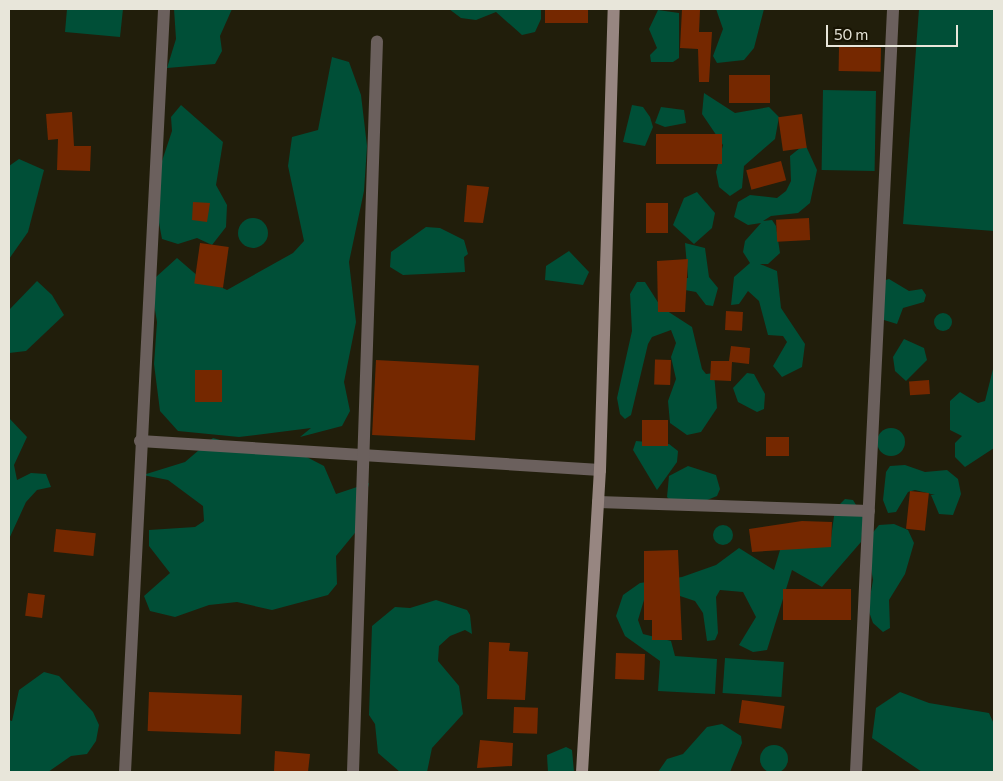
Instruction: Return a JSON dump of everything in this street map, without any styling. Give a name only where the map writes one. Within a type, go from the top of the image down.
[{"type":"street","points":[[125,772],[140,441],[164,9]]},
{"type":"street","points":[[582,772],[600,470],[614,9]]},
{"type":"street","points":[[856,772],[893,9]]},
{"type":"street","points":[[353,772],[377,41]]},
{"type":"street","points":[[140,441],[364,452],[600,470]]},
{"type":"street","points":[[598,502],[869,511]]},
{"type":"green space","points":[[67,9],[123,9],[120,37],[65,32]]},
{"type":"green space","points":[[174,9],[232,9],[220,36],[222,51],[215,64],[167,68],[176,39]]},
{"type":"green space","points":[[449,9],[541,9],[541,19],[535,32],[522,35],[496,12],[476,20],[461,18]]},
{"type":"green space","points":[[716,9],[764,9],[754,48],[744,60],[717,63],[713,56],[723,29]]},
{"type":"green space","points":[[919,9],[994,9],[994,231],[903,224]]},
{"type":"green space","points":[[658,10],[679,13],[679,58],[673,62],[651,62],[650,55],[657,48],[649,29]]},
{"type":"green space","points":[[332,57],[349,62],[361,95],[367,146],[364,191],[349,262],[356,322],[344,382],[350,411],[342,426],[300,437],[311,428],[239,437],[178,431],[160,411],[154,364],[157,322],[152,292],[156,277],[177,258],[199,277],[227,290],[293,253],[304,241],[288,166],[292,137],[318,130]]},
{"type":"green space","points":[[823,90],[876,91],[875,171],[822,170]]},
{"type":"green space","points":[[704,93],[735,113],[769,107],[779,117],[775,139],[744,166],[742,188],[730,196],[719,187],[716,172],[723,145],[702,114]]},
{"type":"green space","points":[[181,105],[223,142],[216,185],[227,205],[226,227],[212,245],[197,238],[178,244],[162,239],[156,207],[158,173],[172,131],[171,117]]},
{"type":"green space","points":[[632,105],[643,107],[650,117],[653,127],[645,146],[623,142]]},
{"type":"green space","points":[[661,107],[684,110],[686,123],[665,127],[655,123]]},
{"type":"green space","points":[[805,144],[817,170],[810,203],[798,213],[771,216],[763,221],[772,220],[776,226],[780,253],[768,264],[760,264],[777,271],[781,308],[805,344],[802,367],[782,377],[773,366],[787,342],[783,336],[768,335],[759,301],[748,291],[739,304],[731,305],[734,277],[750,263],[743,252],[745,241],[761,223],[748,225],[734,217],[738,202],[750,195],[777,198],[786,191],[791,181],[790,156]]},
{"type":"green space","points":[[19,159],[44,170],[28,232],[9,259],[9,166]]},
{"type":"green space","points":[[697,192],[715,213],[712,228],[694,244],[673,225],[684,198]]},
{"type":"green space","points":[[253,218],[264,222],[268,233],[264,244],[253,248],[242,244],[238,233],[242,222]]},
{"type":"green space","points":[[426,227],[440,228],[464,240],[468,254],[464,257],[465,272],[403,275],[390,267],[391,252]]},
{"type":"green space","points":[[685,243],[705,248],[709,277],[718,288],[713,306],[706,305],[696,292],[658,285],[660,279],[688,278]]},
{"type":"green space","points":[[569,251],[589,272],[583,285],[545,280],[546,266]]},
{"type":"green space","points":[[889,279],[909,291],[922,289],[926,295],[924,302],[903,308],[897,324],[884,320],[882,281]]},
{"type":"green space","points":[[37,281],[52,295],[64,315],[26,351],[9,353],[9,310]]},
{"type":"green space","points":[[637,282],[645,282],[661,307],[692,327],[702,369],[706,374],[714,373],[717,408],[701,432],[687,435],[670,423],[668,401],[676,379],[671,357],[676,343],[671,330],[652,337],[648,344],[631,415],[625,419],[620,414],[617,398],[632,331],[630,294]]},
{"type":"green space","points":[[939,313],[947,313],[952,318],[950,329],[939,331],[934,326],[934,318]]},
{"type":"green space","points":[[904,339],[924,348],[927,360],[906,381],[895,371],[893,357]]},
{"type":"green space","points":[[994,365],[994,448],[965,467],[955,457],[955,443],[962,436],[950,430],[950,401],[960,392],[978,403],[985,401]]},
{"type":"green space","points":[[747,373],[754,374],[765,394],[764,409],[757,412],[738,402],[733,388]]},
{"type":"green space","points":[[9,418],[27,437],[14,465],[17,480],[31,473],[46,474],[51,487],[37,490],[26,502],[9,539]]},
{"type":"green space","points":[[891,428],[901,432],[905,442],[901,452],[891,456],[881,452],[877,442],[881,432]]},
{"type":"green space","points":[[213,438],[245,447],[295,451],[324,466],[336,494],[369,483],[359,528],[336,556],[337,584],[328,595],[272,610],[237,602],[209,605],[175,617],[150,611],[144,596],[170,573],[149,546],[149,530],[195,527],[204,521],[203,506],[168,480],[143,475],[185,462]]},
{"type":"green space","points":[[636,441],[669,444],[678,451],[677,462],[657,490],[633,450]]},
{"type":"green space","points":[[905,465],[925,472],[947,470],[958,479],[961,494],[953,515],[939,514],[931,495],[935,495],[915,490],[908,492],[896,512],[888,513],[883,500],[886,472],[890,466]]},
{"type":"green space","points":[[688,466],[716,475],[720,489],[717,496],[695,505],[672,502],[667,497],[669,476]]},
{"type":"green space","points":[[845,499],[853,500],[864,518],[861,542],[822,587],[792,570],[767,650],[753,652],[739,645],[756,617],[743,592],[720,590],[716,597],[718,633],[715,640],[707,641],[703,613],[695,601],[674,594],[644,600],[638,620],[643,634],[671,641],[675,656],[717,659],[715,694],[658,691],[660,661],[625,636],[616,616],[623,595],[640,583],[682,577],[716,565],[739,548],[774,570],[780,550],[831,538],[835,509]]},
{"type":"green space","points":[[894,524],[908,530],[914,543],[905,574],[889,600],[890,628],[883,632],[873,623],[868,609],[873,580],[868,551],[870,536],[879,525]]},
{"type":"green space","points":[[723,525],[730,528],[733,535],[730,542],[723,545],[716,542],[713,535],[716,528]]},
{"type":"green space","points":[[436,600],[467,610],[470,615],[472,634],[465,630],[450,636],[439,646],[438,661],[459,686],[463,714],[432,748],[427,772],[400,772],[378,753],[375,724],[369,715],[372,626],[395,607],[410,608]]},
{"type":"green space","points":[[725,658],[784,662],[781,697],[723,693]]},
{"type":"green space","points":[[44,672],[59,676],[93,712],[99,725],[96,741],[87,754],[71,756],[48,772],[9,772],[9,720],[12,721],[19,690]]},
{"type":"green space","points":[[900,692],[929,703],[989,713],[994,724],[994,772],[922,772],[872,738],[876,708]]},
{"type":"green space","points":[[722,724],[741,736],[742,743],[730,772],[658,772],[667,759],[683,754],[707,727]]},
{"type":"green space","points":[[774,745],[784,749],[788,759],[784,769],[774,773],[764,769],[760,759],[764,749]]},
{"type":"green space","points":[[566,747],[572,750],[574,772],[548,772],[547,755]]},
{"type":"building","points":[[545,9],[588,9],[588,23],[545,23]]},
{"type":"building","points":[[682,9],[700,10],[699,32],[712,32],[709,82],[699,82],[698,49],[680,48]]},
{"type":"building","points":[[839,47],[881,48],[881,72],[839,71]]},
{"type":"building","points":[[729,75],[770,75],[770,103],[729,103]]},
{"type":"building","points":[[72,112],[74,146],[91,146],[90,171],[57,170],[58,139],[48,140],[46,114]]},
{"type":"building","points":[[802,114],[807,148],[783,151],[778,117]]},
{"type":"building","points":[[656,134],[722,134],[722,164],[656,164]]},
{"type":"building","points":[[781,161],[786,180],[751,190],[746,170]]},
{"type":"building","points":[[467,185],[489,187],[483,223],[464,222]]},
{"type":"building","points":[[193,202],[210,203],[207,222],[192,220]]},
{"type":"building","points":[[646,203],[668,203],[668,233],[646,233]]},
{"type":"building","points":[[809,218],[810,240],[777,242],[776,220]]},
{"type":"building","points":[[200,243],[229,247],[223,288],[194,284]]},
{"type":"building","points":[[688,259],[685,312],[658,312],[657,261]]},
{"type":"building","points":[[726,311],[743,312],[742,331],[725,330]]},
{"type":"building","points":[[731,346],[750,348],[749,364],[732,362],[731,381],[710,380],[711,361],[729,361]]},
{"type":"building","points":[[655,359],[671,360],[670,385],[654,384]]},
{"type":"building","points":[[376,360],[479,365],[475,440],[372,435]]},
{"type":"building","points":[[195,370],[222,370],[222,402],[195,402]]},
{"type":"building","points":[[929,380],[930,394],[910,395],[909,381]]},
{"type":"building","points":[[642,420],[668,420],[668,446],[642,446]]},
{"type":"building","points":[[766,437],[789,437],[789,456],[766,456]]},
{"type":"building","points":[[910,491],[929,493],[925,531],[906,529]]},
{"type":"building","points":[[802,521],[832,522],[831,547],[752,552],[749,529]]},
{"type":"building","points":[[56,529],[96,533],[93,556],[54,552]]},
{"type":"building","points":[[678,550],[682,640],[652,640],[652,620],[644,620],[644,551]]},
{"type":"building","points":[[783,589],[851,589],[851,620],[783,620]]},
{"type":"building","points":[[28,593],[45,595],[42,618],[25,616]]},
{"type":"building","points":[[489,642],[510,643],[509,651],[528,652],[525,700],[487,699]]},
{"type":"building","points":[[616,653],[645,654],[644,680],[615,679]]},
{"type":"building","points":[[149,692],[242,695],[241,734],[148,731]]},
{"type":"building","points":[[742,700],[785,706],[781,729],[739,723]]},
{"type":"building","points":[[514,707],[538,708],[537,734],[513,733]]},
{"type":"building","points":[[480,740],[513,743],[512,766],[477,768]]},
{"type":"building","points":[[275,751],[310,754],[308,772],[274,772]]}]
